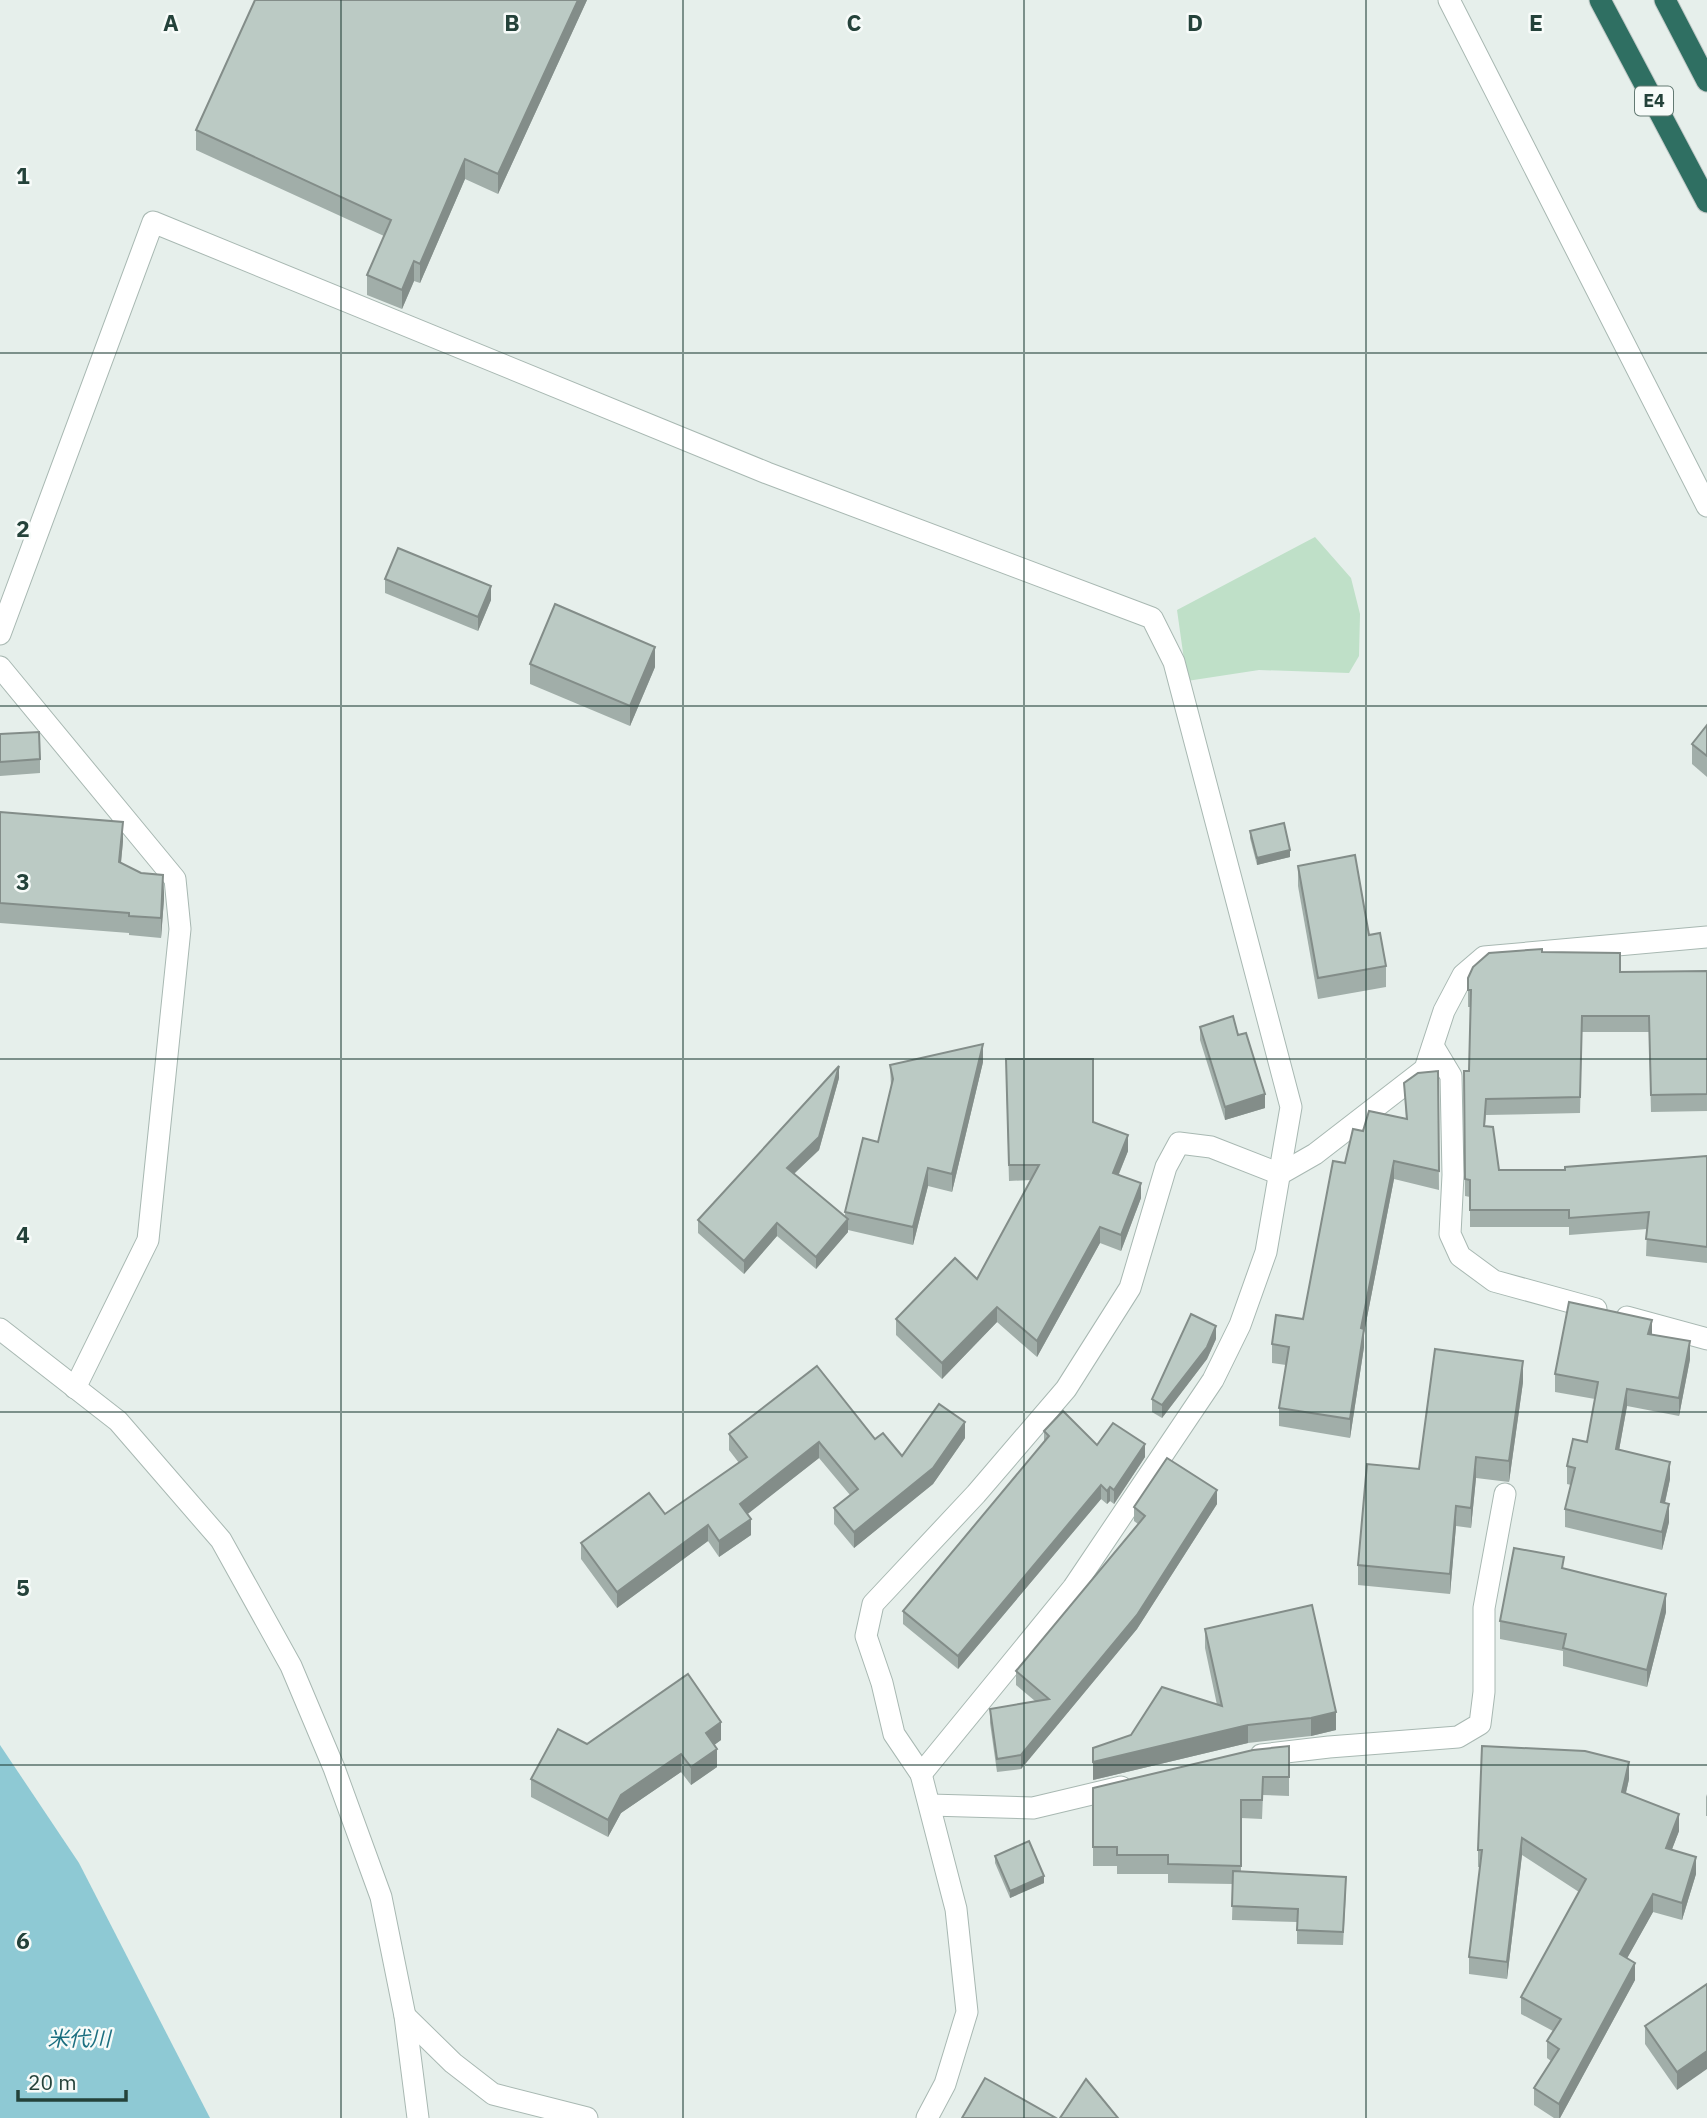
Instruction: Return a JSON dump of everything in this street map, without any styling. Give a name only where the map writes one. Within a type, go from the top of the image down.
[{"type":"highway","name":"E4","points":[[1600,0],[1707,202]]},
{"type":"highway","points":[[1665,0],[1707,81]]},
{"type":"street","points":[[1449,0],[1707,506]]},
{"type":"street","points":[[0,635],[153,222],[767,473],[1152,618],[1174,662],[1291,1107],[1266,1252],[1240,1325],[1213,1380],[1073,1588],[921,1774]]},
{"type":"street","points":[[0,667],[175,879],[180,929],[148,1240],[75,1388]]},
{"type":"street","points":[[1280,1174],[1315,1154],[1425,1069],[1444,1011],[1463,975],[1484,957],[1707,937]]},
{"type":"street","points":[[1433,1046],[1451,1076],[1453,1175],[1450,1234],[1460,1256],[1494,1282],[1707,1339]]},
{"type":"street","points":[[927,2118],[945,2084],[967,2012],[956,1909],[930,1805],[921,1774],[894,1734],[882,1683],[866,1636],[873,1604],[976,1494],[1066,1390],[1130,1288],[1166,1167],[1179,1143],[1212,1147],[1280,1174]]},
{"type":"street","points":[[0,1329],[118,1421],[221,1540],[291,1666],[334,1768],[381,1897],[405,2016],[418,2118]]},
{"type":"street","points":[[1238,1759],[1329,1747],[1458,1737],[1480,1724],[1484,1692],[1484,1608],[1505,1494]]},
{"type":"street","points":[[930,1805],[1033,1808],[1136,1784]]},
{"type":"street","points":[[405,2016],[453,2063],[493,2094],[587,2118]]},
{"type":"green space","points":[[1315,537],[1351,578],[1360,614],[1359,656],[1349,673],[1259,670],[1187,681],[1177,610]]},
{"type":"water","name":"米代川","points":[[0,1745],[79,1863],[210,2118],[0,2118]]},
{"type":"building","points":[[255,0],[578,0],[498,174],[465,159],[420,264],[414,261],[402,290],[367,275],[391,220],[196,130]]},
{"type":"building","points":[[398,548],[491,586],[478,617],[385,579]]},
{"type":"building","points":[[555,604],[655,647],[630,706],[530,664]]},
{"type":"building","points":[[1707,725],[1707,756],[1692,744]]},
{"type":"building","points":[[39,732],[40,759],[0,762],[0,734]]},
{"type":"building","points":[[0,812],[123,822],[119,862],[141,873],[163,875],[161,918],[0,903]]},
{"type":"building","points":[[1284,823],[1290,850],[1257,858],[1250,831]]},
{"type":"building","points":[[1355,855],[1369,935],[1380,933],[1386,966],[1318,978],[1298,866]]},
{"type":"building","points":[[1542,949],[1542,952],[1620,953],[1620,972],[1707,971],[1707,1094],[1651,1095],[1649,1016],[1582,1016],[1580,1097],[1486,1099],[1484,1126],[1493,1127],[1499,1170],[1565,1170],[1565,1167],[1707,1156],[1707,1247],[1646,1239],[1649,1212],[1569,1218],[1569,1210],[1470,1210],[1470,1180],[1465,1179],[1464,1071],[1469,1071],[1471,990],[1468,990],[1468,978],[1473,967],[1489,953]]},
{"type":"building","points":[[1233,1016],[1238,1035],[1246,1033],[1265,1094],[1225,1107],[1200,1027]]},
{"type":"building","points":[[983,1044],[952,1174],[928,1168],[913,1227],[845,1212],[863,1138],[878,1142],[893,1079],[890,1065]]},
{"type":"building","points":[[1006,1059],[1093,1059],[1093,1122],[1128,1135],[1113,1173],[1141,1183],[1121,1235],[1100,1227],[1037,1341],[997,1307],[942,1363],[896,1319],[955,1258],[977,1279],[1039,1165],[1009,1165]]},
{"type":"building","points":[[839,1066],[819,1137],[787,1168],[848,1219],[816,1257],[777,1223],[744,1261],[698,1220]]},
{"type":"building","points":[[1438,1071],[1439,1171],[1394,1161],[1361,1328],[1364,1329],[1350,1419],[1279,1408],[1289,1347],[1272,1344],[1276,1315],[1303,1319],[1333,1161],[1345,1163],[1353,1129],[1363,1131],[1369,1111],[1407,1119],[1404,1083],[1418,1073]]},
{"type":"building","points":[[1569,1302],[1652,1320],[1648,1334],[1690,1341],[1679,1398],[1627,1389],[1616,1449],[1670,1462],[1661,1502],[1669,1504],[1662,1532],[1565,1509],[1575,1468],[1567,1466],[1573,1439],[1587,1442],[1598,1382],[1555,1374]]},
{"type":"building","points":[[1191,1314],[1216,1326],[1207,1347],[1162,1405],[1152,1399]]},
{"type":"building","points":[[1435,1349],[1523,1361],[1509,1461],[1476,1457],[1471,1508],[1456,1506],[1450,1574],[1358,1565],[1367,1464],[1419,1469]]},
{"type":"building","points":[[817,1366],[875,1439],[883,1433],[902,1456],[939,1404],[965,1422],[933,1468],[854,1532],[834,1508],[858,1489],[819,1442],[740,1504],[751,1519],[719,1541],[708,1525],[617,1592],[581,1543],[649,1493],[665,1514],[747,1457],[729,1434]]},
{"type":"building","points":[[1063,1411],[1097,1445],[1113,1423],[1145,1444],[1114,1490],[1110,1487],[1107,1491],[1101,1485],[958,1656],[903,1611],[1049,1436],[1044,1431]]},
{"type":"building","points":[[1167,1458],[1217,1490],[1137,1615],[1021,1755],[997,1759],[990,1709],[1049,1699],[1016,1671],[1145,1516],[1134,1507]]},
{"type":"building","points":[[1514,1548],[1564,1557],[1562,1568],[1666,1594],[1647,1670],[1563,1648],[1566,1634],[1500,1621]]},
{"type":"building","points":[[1312,1605],[1336,1712],[1311,1718],[1248,1725],[1093,1762],[1093,1748],[1131,1735],[1162,1687],[1222,1706],[1205,1629]]},
{"type":"building","points":[[688,1674],[721,1722],[706,1733],[717,1749],[691,1767],[681,1754],[621,1795],[608,1820],[531,1779],[558,1729],[587,1744]]},
{"type":"building","points":[[1289,1746],[1289,1777],[1263,1777],[1262,1800],[1241,1800],[1241,1866],[1168,1864],[1168,1855],[1117,1855],[1117,1847],[1093,1847],[1093,1788],[1253,1750]]},
{"type":"building","points":[[1482,1746],[1585,1751],[1629,1762],[1622,1792],[1679,1814],[1666,1848],[1696,1857],[1682,1903],[1653,1894],[1620,1954],[1635,1963],[1559,2104],[1534,2088],[1559,2049],[1547,2041],[1561,2019],[1521,1997],[1586,1879],[1522,1838],[1507,1962],[1469,1957],[1482,1850],[1478,1850]]},
{"type":"building","points":[[1029,1841],[1044,1876],[1010,1891],[995,1856]]},
{"type":"building","points":[[1233,1871],[1346,1877],[1343,1932],[1297,1930],[1298,1909],[1232,1906]]},
{"type":"building","points":[[1707,1984],[1707,2051],[1677,2072],[1645,2026]]},
{"type":"building","points":[[985,2078],[1056,2118],[962,2118]]},
{"type":"building","points":[[1086,2079],[1118,2118],[1060,2118]]}]
